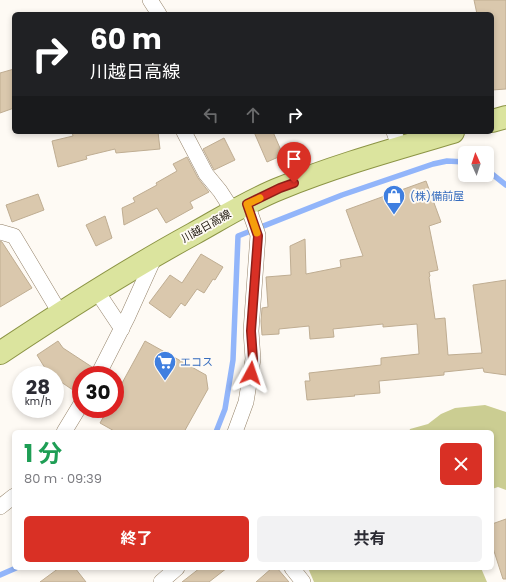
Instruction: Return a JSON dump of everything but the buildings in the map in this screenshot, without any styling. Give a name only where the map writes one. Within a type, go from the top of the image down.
[{"type":"main road","points":[[494,120],[506,117]]},
{"type":"main road","name":"川越日高線","points":[[0,353],[60,312],[156,254],[244,212],[280,188],[322,173],[397,140],[434,144],[451,134]]},
{"type":"street","points":[[150,0],[158,12]]},
{"type":"street","points":[[185,134],[206,174],[220,192],[244,212],[258,236],[251,331],[253,359],[246,402],[236,430]]},
{"type":"street","points":[[0,232],[14,236],[60,312]]},
{"type":"street","points":[[103,366],[122,329],[156,254]]},
{"type":"street","points":[[96,290],[122,329]]},
{"type":"street","points":[[65,430],[72,418]]},
{"type":"street","points":[[0,507],[12,498]]},
{"type":"street","points":[[161,582],[175,570]]},
{"type":"street","points":[[294,570],[303,582]]},
{"type":"green space","points":[[485,405],[506,412],[506,490],[498,487],[494,488],[494,430],[410,430],[428,424],[441,414],[455,408]]},
{"type":"green space","points":[[309,570],[482,570],[487,582],[314,582]]},
{"type":"waterway","points":[[217,430],[225,409],[233,360],[238,236],[342,195],[433,164],[447,161],[458,162]]},
{"type":"waterway","points":[[494,176],[506,185]]},
{"type":"waterway","points":[[0,575],[12,570]]},
{"type":"slow traffic","points":[[257,233],[247,204],[260,198]]},
{"type":"place","name":"(株)備前屋","points":[[394,216]]},
{"type":"place","name":"エコス","points":[[165,382]]},
{"type":"route","points":[[251,373],[253,359],[251,331],[258,236],[247,204],[294,183]]}]
